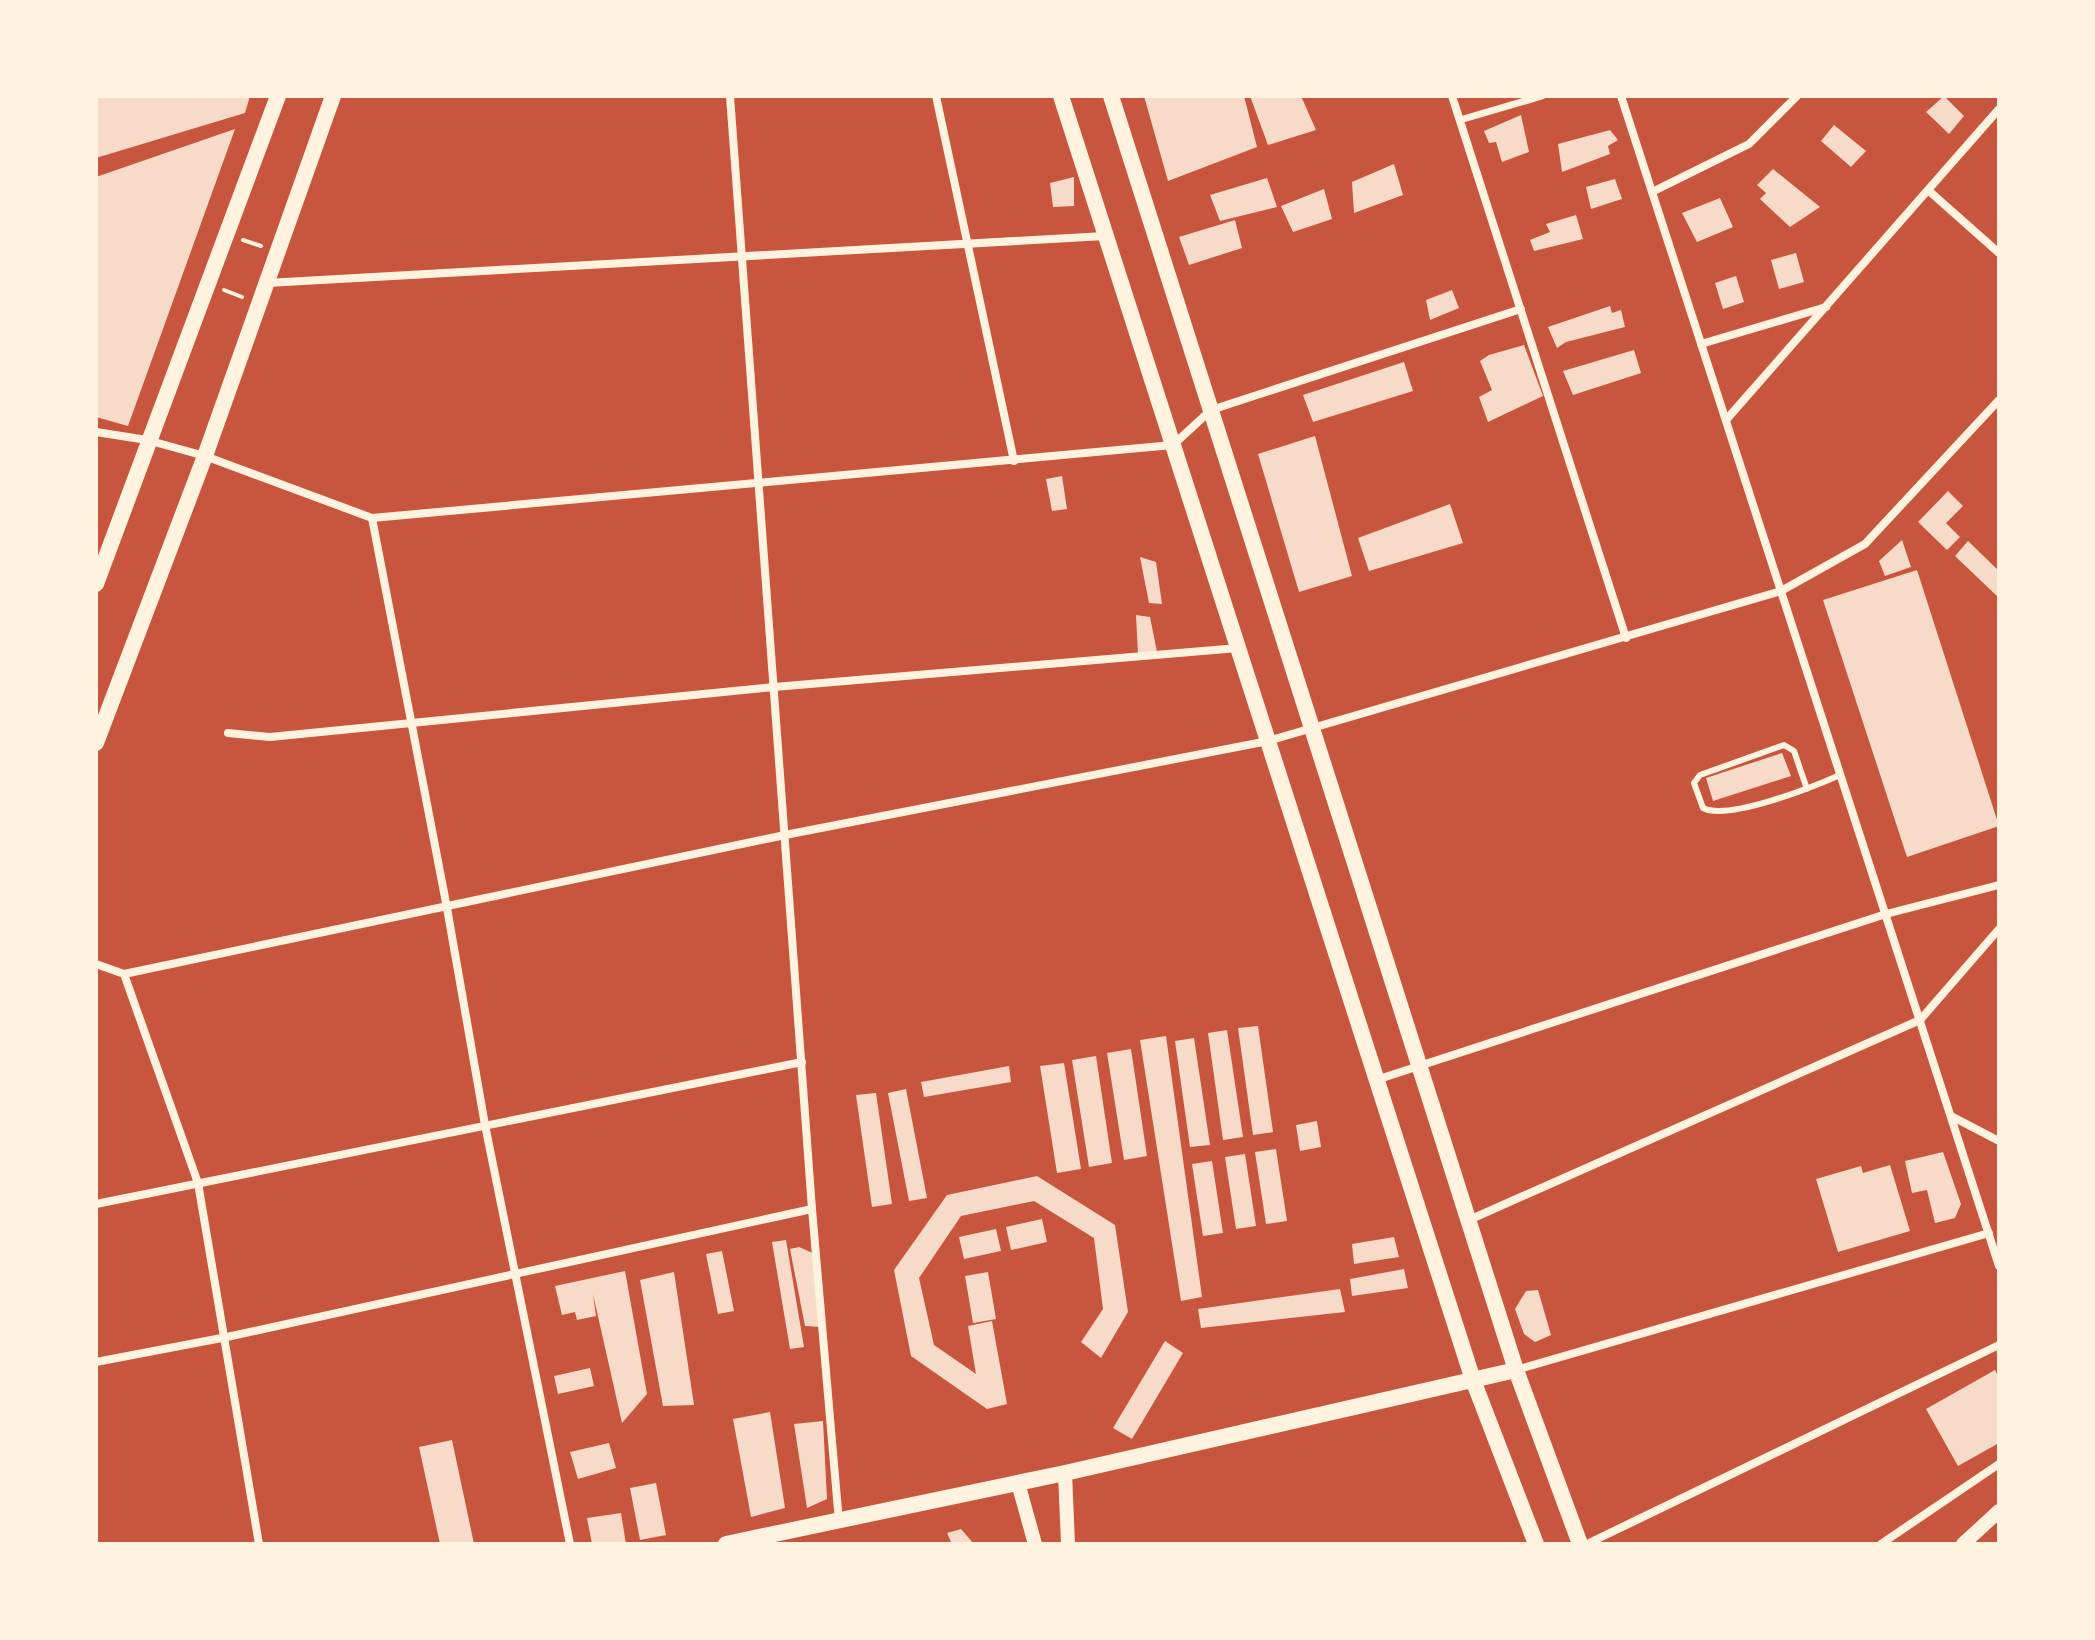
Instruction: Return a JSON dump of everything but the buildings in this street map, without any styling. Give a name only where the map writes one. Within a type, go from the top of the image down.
[{"type":"main road","points":[[96,584],[147,440],[278,96]]},
{"type":"main road","points":[[96,743],[205,456],[333,96]]},
{"type":"main road","points":[[1061,96],[1473,1380],[1536,1544]]},
{"type":"main road","points":[[1111,96],[1516,1370],[1580,1544]]},
{"type":"main road","points":[[726,1544],[1065,1473],[1516,1370]]},
{"type":"street","points":[[730,96],[812,1209],[839,1522]]},
{"type":"street","points":[[936,96],[1014,461]]},
{"type":"street","points":[[1452,96],[1626,638]]},
{"type":"street","points":[[1460,120],[1542,96]]},
{"type":"street","points":[[1621,96],[1999,1266]]},
{"type":"street","points":[[1652,192],[1749,144],[1797,96]]},
{"type":"street","points":[[1726,420],[1999,109]]},
{"type":"street","points":[[1928,190],[1999,253]]},
{"type":"street","points":[[267,283],[1106,236]]},
{"type":"street","points":[[1701,344],[1826,306]]},
{"type":"street","points":[[96,432],[147,440],[205,456],[372,518],[758,480],[1014,461],[1173,445],[1211,410],[1521,309]]},
{"type":"street","points":[[96,964],[124,974],[785,835],[1268,741],[1626,638],[1781,591],[1865,544],[1999,400]]},
{"type":"street","points":[[372,518],[485,1125],[570,1544]]},
{"type":"street","points":[[228,733],[270,737],[774,687],[1238,648]]},
{"type":"street","points":[[1376,1080],[1886,914],[1999,885]]},
{"type":"street","points":[[1468,1220],[1920,1020],[1999,929]]},
{"type":"street","points":[[124,974],[198,1183],[227,1337],[259,1544]]},
{"type":"street","points":[[96,1204],[802,1062]]},
{"type":"street","points":[[1951,1116],[1999,1141]]},
{"type":"street","points":[[96,1362],[227,1337],[812,1209]]},
{"type":"street","points":[[1516,1370],[1989,1233]]},
{"type":"street","points":[[1587,1544],[1999,1345]]},
{"type":"street","points":[[1881,1544],[1892,1541],[1999,1464]]},
{"type":"street","points":[[1065,1473],[1068,1544]]},
{"type":"street","points":[[1018,1483],[1035,1544]]},
{"type":"street","points":[[1963,1544],[1999,1511]]},
{"type":"lane","points":[[1807,789],[1794,751],[1784,745],[1700,775],[1694,783],[1703,808],[1718,814],[1807,789],[1840,775]]},
{"type":"path","points":[[226,233],[278,252]]},
{"type":"path","points":[[207,284],[260,303]]}]
